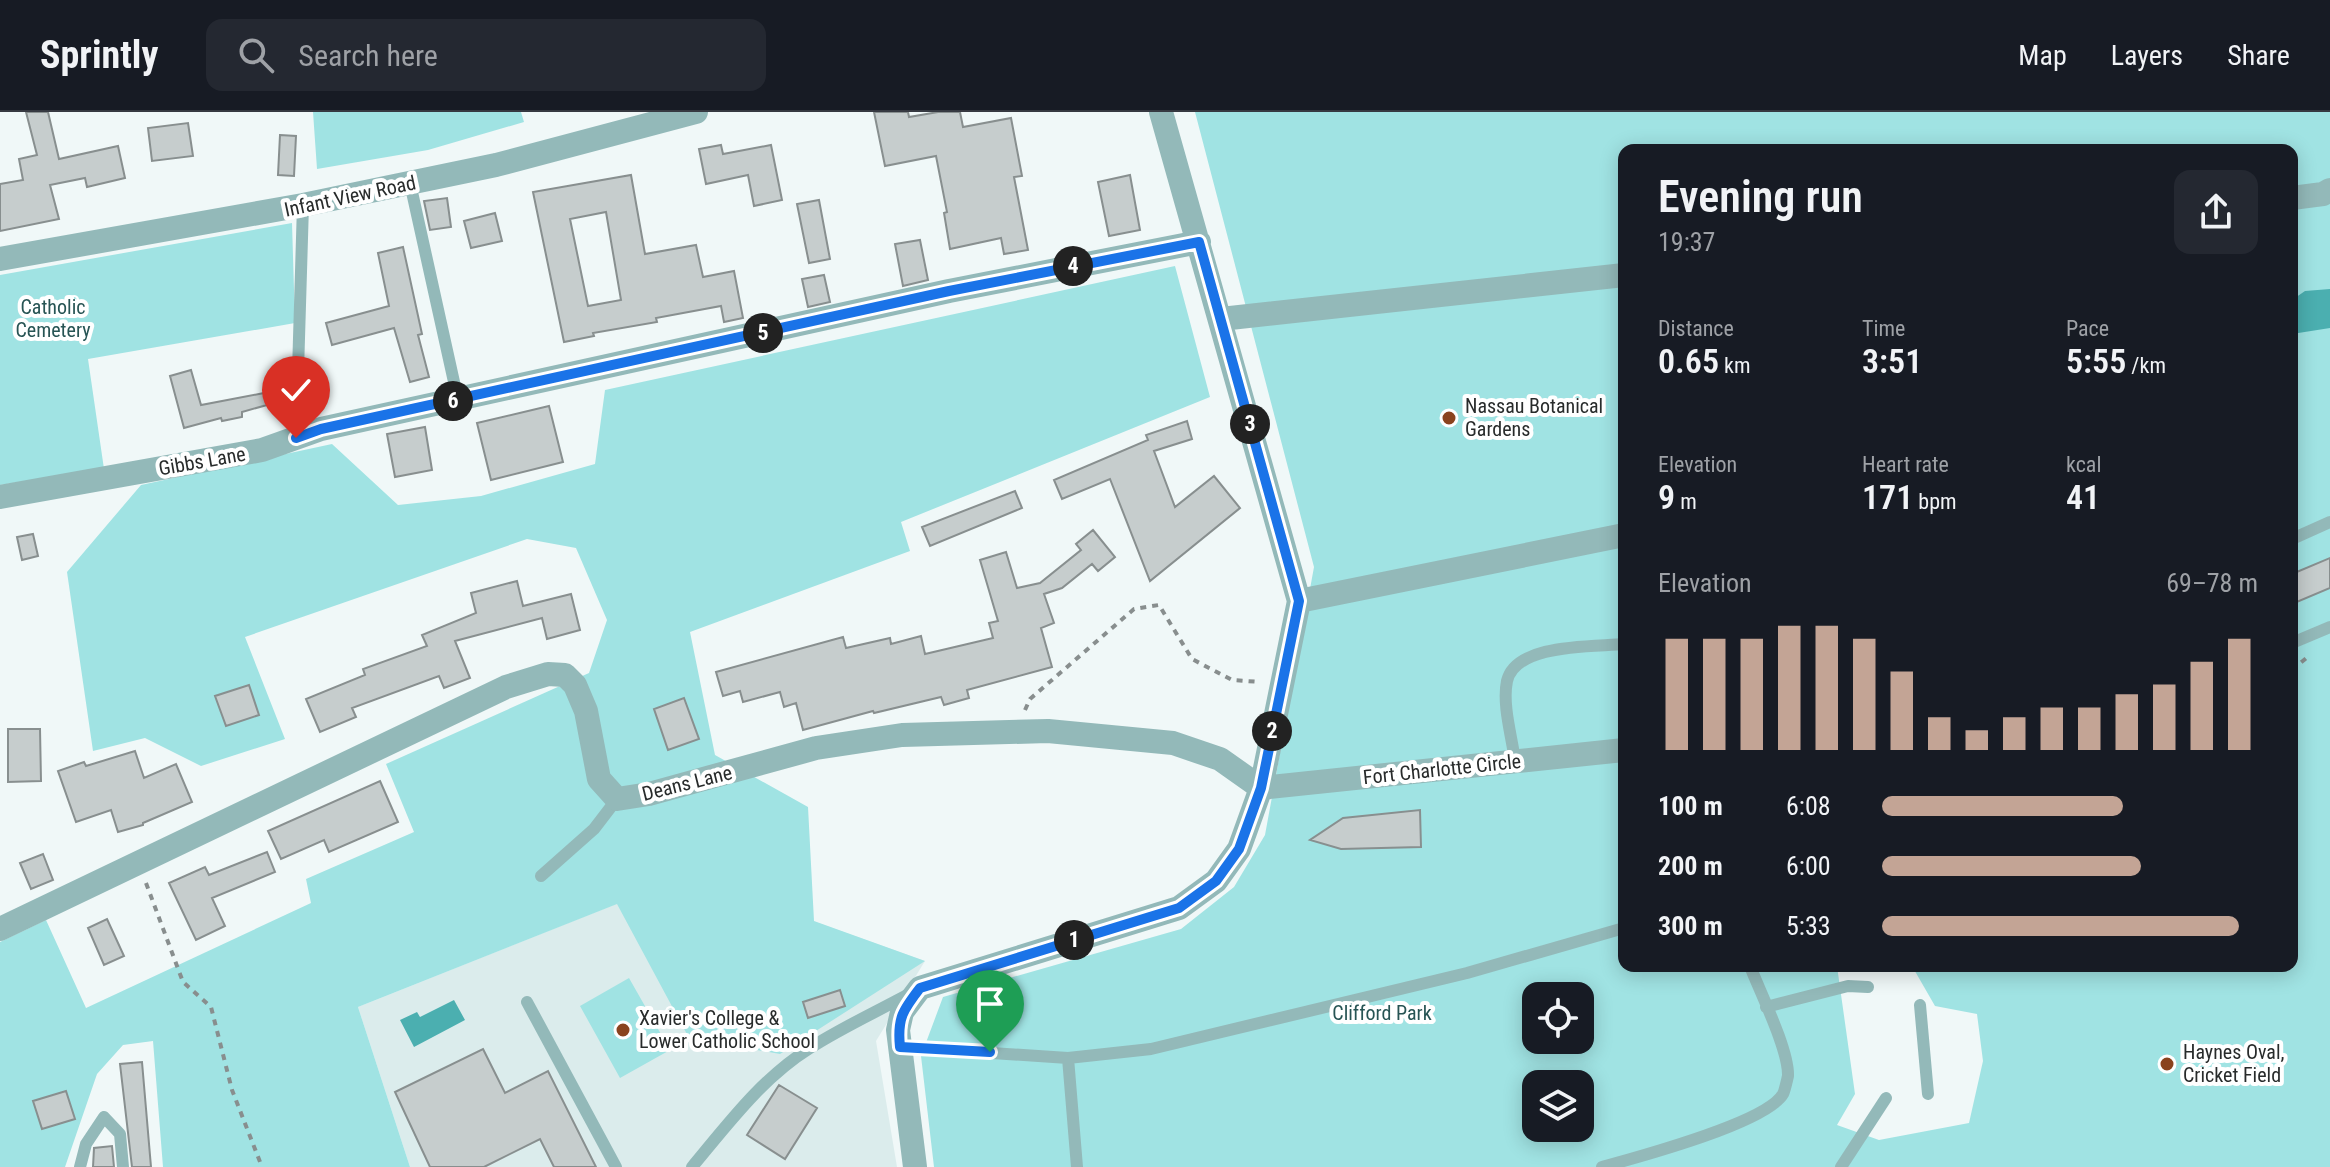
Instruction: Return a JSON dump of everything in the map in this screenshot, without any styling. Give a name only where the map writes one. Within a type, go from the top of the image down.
[{"type":"street","name":"Infant View Road","points":[[0,259],[303,205],[496,165],[696,112]]},
{"type":"street","points":[[915,1167],[898,1030],[902,1012],[920,988],[1179,908],[1216,881],[1239,849],[1261,788],[1299,601],[1161,112]]},
{"type":"street","points":[[2298,197],[2330,190]]},
{"type":"street","name":"Gibbs Lane","points":[[0,497],[262,450],[321,429],[949,291],[1199,242]]},
{"type":"street","points":[[1221,319],[1618,276]]},
{"type":"street","points":[[1299,601],[1618,536]]},
{"type":"street","name":"Deans Lane","points":[[0,929],[506,687],[548,674],[565,675],[575,685],[586,711],[599,779],[617,799],[649,794],[816,748],[902,735],[1048,731],[1173,743],[1220,759],[1261,788]]},
{"type":"street","name":"Fort Charlotte Circle","points":[[1261,788],[1618,751]]},
{"type":"lane","points":[[410,183],[458,400]]},
{"type":"lane","points":[[296,438],[303,205]]},
{"type":"lane","points":[[2298,536],[2330,522]]},
{"type":"lane","points":[[2298,640],[2330,627]]},
{"type":"lane","points":[[1515,761],[1507,683],[1512,668],[1528,655],[1618,644]]},
{"type":"lane","points":[[541,876],[594,829],[617,799]]},
{"type":"lane","points":[[900,1047],[1068,1058],[1151,1049],[1467,973],[1618,930]]},
{"type":"lane","points":[[1602,1167],[1680,1145],[1754,1116],[1782,1096],[1788,1076],[1783,1052],[1752,972]]},
{"type":"lane","points":[[1766,1007],[1848,986],[1868,987]]},
{"type":"lane","points":[[698,1165],[739,1110],[808,1049],[920,988]]},
{"type":"lane","points":[[527,1002],[616,1167]]},
{"type":"lane","points":[[1920,1005],[1928,1094]]},
{"type":"lane","points":[[1068,1058],[1077,1167]]},
{"type":"lane","points":[[1841,1167],[1886,1098]]},
{"type":"lane","points":[[80,1167],[86,1144],[104,1117],[120,1134],[123,1167]]},
{"type":"path","points":[[1015,732],[1030,699],[1134,609],[1159,605],[1192,659],[1232,680],[1282,684]]},
{"type":"path","points":[[2298,665],[2315,651]]},
{"type":"path","points":[[138,862],[183,982],[211,1007],[232,1090],[262,1167]]},
{"type":"shaded area","points":[[2330,289],[2330,328],[2298,333],[2298,296],[2305,291]]},
{"type":"shaded area","name":"Xavier's College & Lower Catholic School","points":[[686,876],[925,961],[876,1041],[897,1167],[410,1167],[358,1007]]},
{"type":"shaded area","points":[[454,1000],[465,1020],[414,1047],[400,1020],[417,1012],[420,1017]]},
{"type":"green space","points":[[313,112],[521,112],[524,122],[428,150],[317,169]]},
{"type":"green space","name":"Clifford Park","points":[[1195,112],[2330,112],[2330,1167],[934,1167],[921,1056],[943,997],[1181,929],[1234,887],[1265,835],[1314,567]]},
{"type":"green space","name":"Catholic Cemetery","points":[[292,223],[295,323],[88,359],[104,469],[0,485],[0,275]]},
{"type":"green space","points":[[1175,266],[1210,397],[901,522],[910,551],[690,632],[715,755],[808,807],[814,921],[925,961],[780,1054],[689,1038],[617,904],[358,1007],[410,1167],[163,1167],[153,1041],[123,1045],[97,1074],[65,1167],[0,1167],[0,942],[46,920],[86,1008],[311,903],[306,879],[414,832],[386,764],[589,673],[607,620],[576,548],[527,539],[245,637],[285,739],[201,766],[145,738],[93,751],[67,572],[141,485],[332,444],[398,505],[481,496],[595,464],[605,390]]},
{"type":"green space","points":[[629,978],[670,1050],[620,1078],[580,1006]]},
{"type":"building","points":[[26,112],[48,112],[59,159],[118,146],[125,178],[87,187],[85,178],[50,185],[59,219],[0,231],[0,184],[23,180],[19,159],[37,155]]},
{"type":"building","points":[[874,112],[908,112],[909,117],[960,112],[963,127],[1011,118],[1022,176],[1014,177],[1028,250],[1004,254],[1001,238],[950,249],[944,213],[947,212],[936,156],[885,166]]},
{"type":"building","points":[[188,123],[193,156],[152,161],[148,128]]},
{"type":"building","points":[[280,135],[296,136],[294,176],[278,175]]},
{"type":"building","points":[[721,145],[723,154],[771,145],[782,200],[754,206],[748,175],[706,184],[699,149]]},
{"type":"building","points":[[631,175],[645,254],[696,245],[703,277],[734,271],[743,318],[724,322],[721,306],[656,318],[657,322],[593,333],[594,336],[564,342],[533,192]],"holes":[[[606,212],[621,300],[588,306],[570,219]]]},
{"type":"building","points":[[1130,175],[1140,230],[1109,236],[1098,182]]},
{"type":"building","points":[[447,198],[451,227],[430,230],[424,201]]},
{"type":"building","points":[[819,200],[830,259],[809,263],[797,204]]},
{"type":"building","points":[[495,213],[502,241],[471,248],[464,221]]},
{"type":"building","points":[[920,240],[928,280],[903,286],[895,244]]},
{"type":"building","points":[[403,247],[422,334],[418,335],[429,377],[410,382],[394,328],[332,345],[326,323],[389,306],[378,253]]},
{"type":"building","points":[[824,275],[830,302],[808,307],[802,279]]},
{"type":"building","points":[[191,370],[201,405],[264,393],[267,405],[242,412],[242,417],[222,421],[221,418],[184,428],[170,376]]},
{"type":"building","points":[[549,406],[563,462],[491,480],[477,423]]},
{"type":"building","points":[[1187,421],[1192,439],[1154,451],[1175,507],[1214,476],[1240,508],[1150,581],[1110,479],[1062,499],[1054,480],[1148,440],[1146,435]]},
{"type":"building","points":[[425,427],[432,470],[395,477],[387,434]]},
{"type":"building","points":[[1015,491],[1022,508],[930,546],[922,527]]},
{"type":"building","points":[[1093,530],[1115,557],[1098,571],[1092,564],[1062,588],[1044,594],[1054,623],[1041,628],[1052,667],[967,690],[969,698],[944,705],[941,697],[803,730],[796,703],[784,707],[780,692],[743,702],[740,691],[723,696],[716,672],[843,637],[846,648],[890,638],[891,644],[921,636],[925,654],[993,638],[989,623],[998,621],[980,560],[1006,552],[1017,588],[1040,583],[1081,550],[1076,544]]},
{"type":"building","points":[[33,534],[38,556],[22,560],[17,537]]},
{"type":"building","points":[[2330,558],[2330,588],[2298,601],[2298,571]]},
{"type":"building","points":[[517,581],[523,606],[571,594],[580,630],[547,639],[542,618],[455,641],[470,678],[444,688],[439,676],[352,708],[356,717],[320,732],[306,699],[365,675],[363,669],[427,646],[422,635],[476,613],[471,593]]},
{"type":"building","points":[[249,685],[259,715],[226,726],[215,696]]},
{"type":"building","points":[[684,698],[699,739],[668,750],[654,709]]},
{"type":"building","points":[[8,729],[40,729],[41,781],[8,782]]},
{"type":"building","points":[[135,751],[144,778],[176,764],[192,802],[143,825],[118,832],[111,810],[76,822],[58,771]]},
{"type":"building","points":[[380,781],[398,822],[329,852],[324,840],[281,859],[268,831]]},
{"type":"building","points":[[1420,810],[1421,847],[1341,849],[1310,840],[1343,818]]},
{"type":"building","points":[[267,852],[275,872],[212,898],[225,926],[196,940],[169,883],[205,867],[209,875]]},
{"type":"building","points":[[43,854],[53,880],[31,889],[20,863]]},
{"type":"building","points":[[107,919],[124,956],[104,965],[88,928]]},
{"type":"building","points":[[840,990],[845,1006],[808,1018],[803,1002]]},
{"type":"building","points":[[483,1049],[505,1093],[548,1071],[596,1167],[554,1167],[540,1139],[484,1167],[430,1167],[395,1092]]},
{"type":"building","points":[[142,1062],[151,1167],[132,1167],[120,1064]]},
{"type":"building","points":[[779,1085],[817,1108],[785,1159],[747,1135]]},
{"type":"building","points":[[66,1091],[75,1119],[42,1129],[33,1101]]},
{"type":"building","points":[[112,1146],[114,1167],[93,1167],[94,1148]]},
{"type":"place","name":"Nassau Botanical Gardens","points":[[1449,418]]},
{"type":"place","name":"Xavier's College & Lower Catholic School","points":[[623,1030]]},
{"type":"place","name":"Haynes Oval, Cricket Field","points":[[2167,1064]]},
{"type":"route","points":[[296,438],[321,429],[949,291],[1199,242],[1299,601],[1261,788],[1239,849],[1216,881],[1179,908],[920,988],[902,1012],[898,1030],[900,1047],[990,1052]]}]
